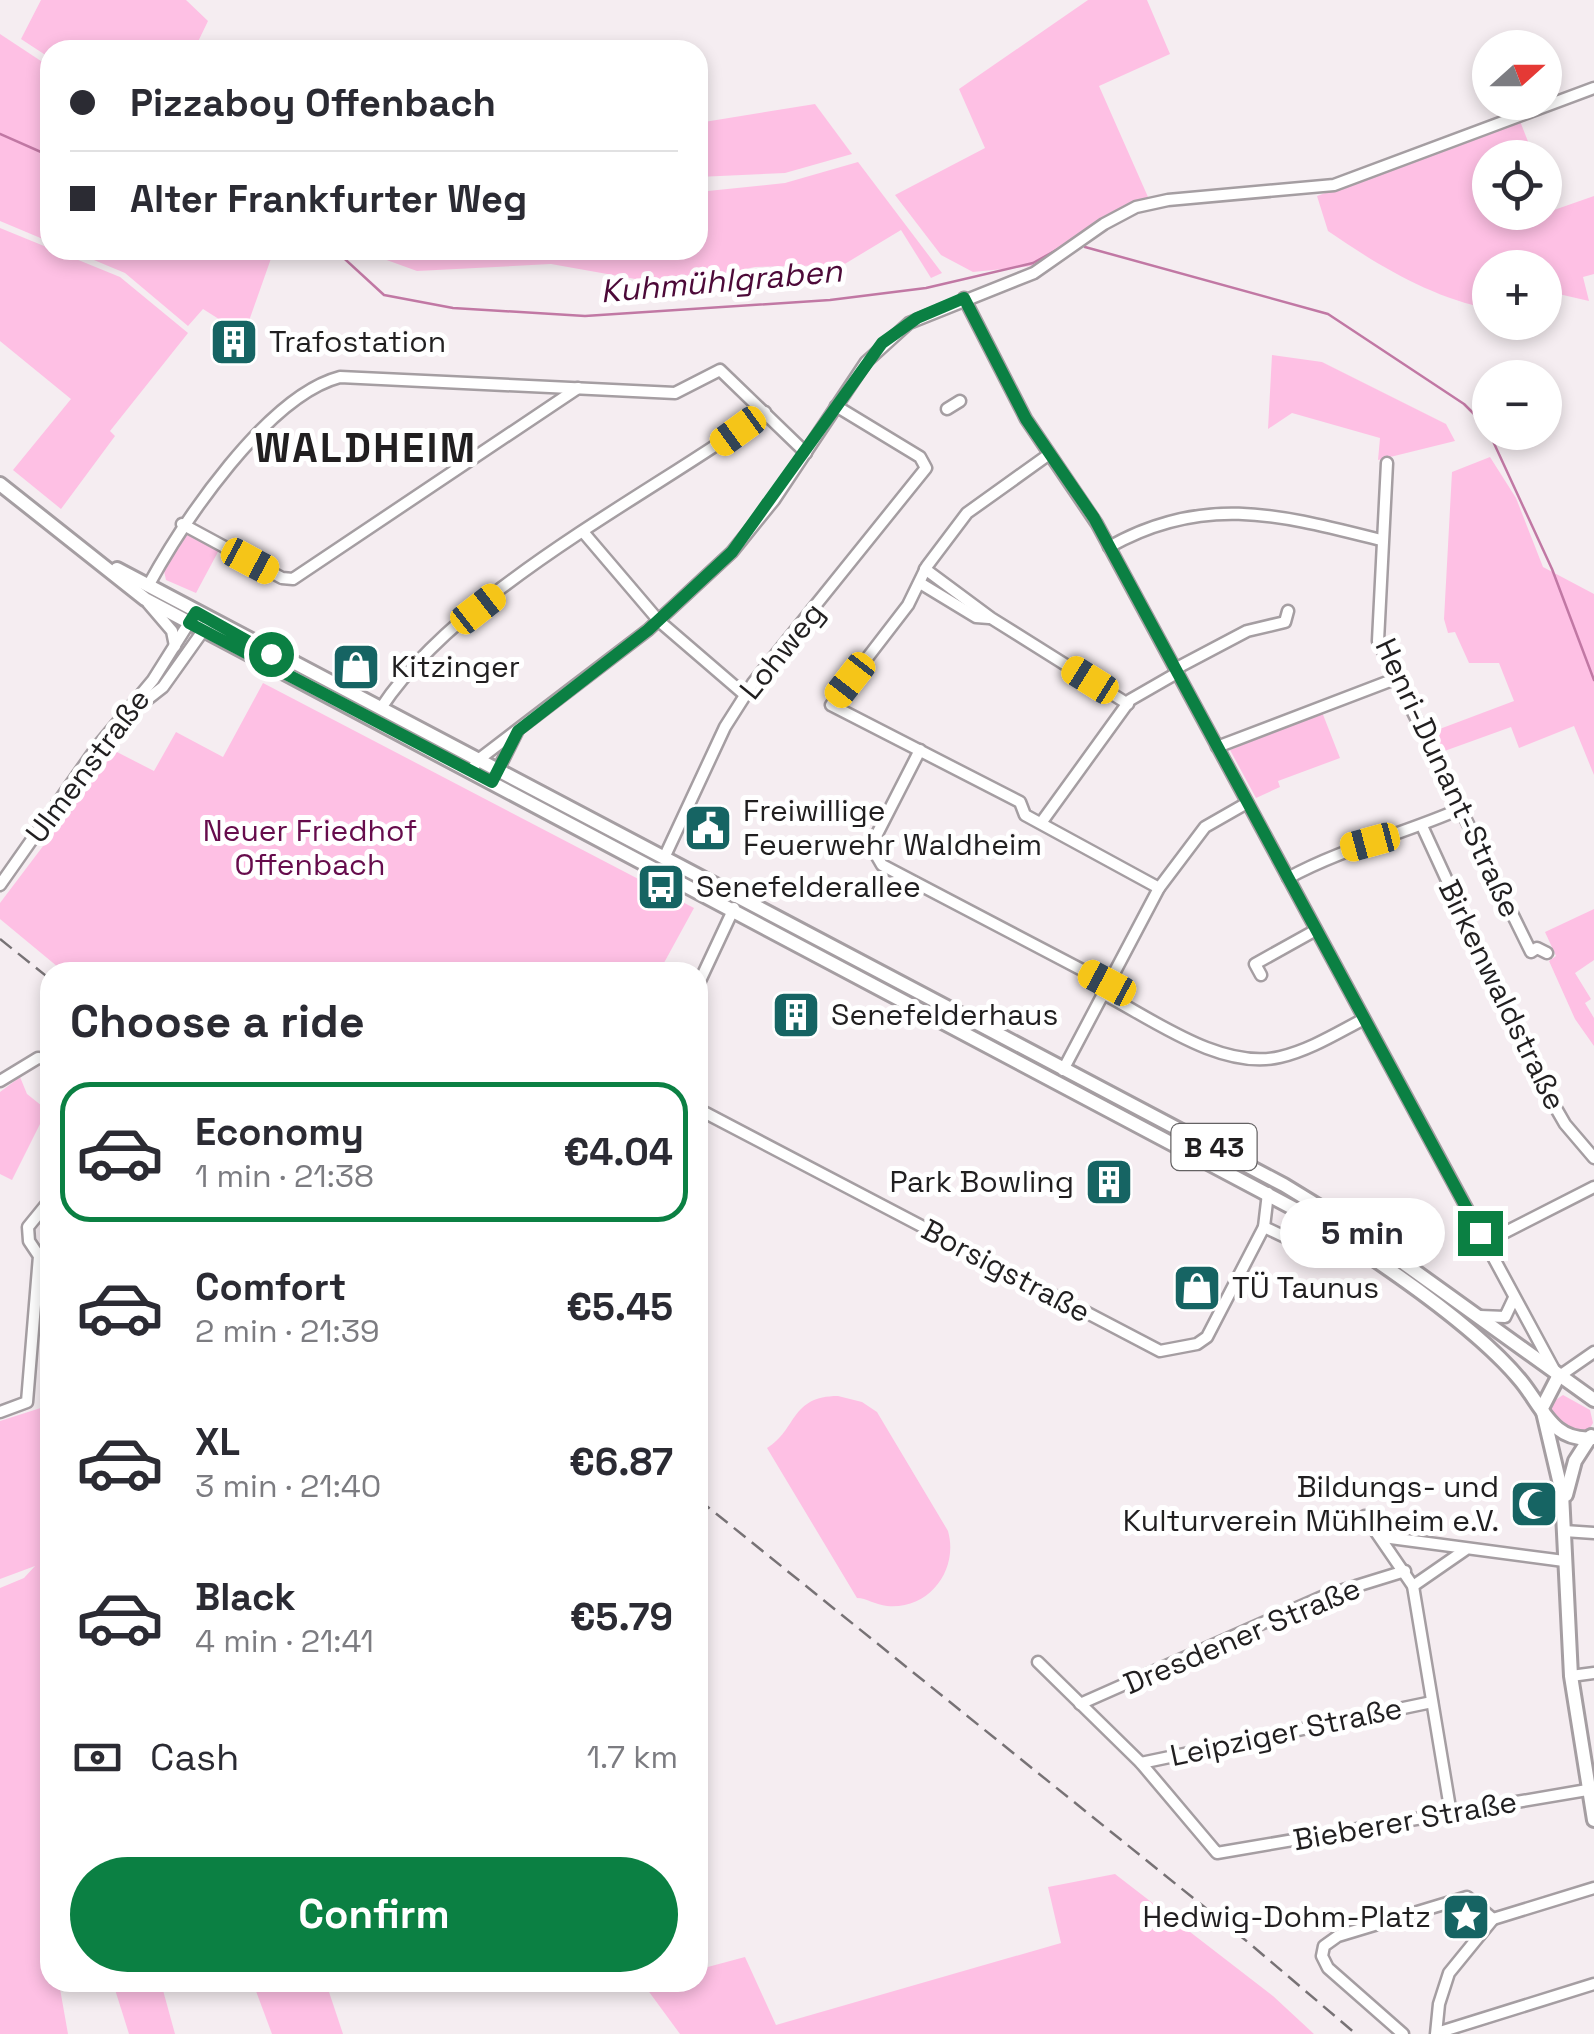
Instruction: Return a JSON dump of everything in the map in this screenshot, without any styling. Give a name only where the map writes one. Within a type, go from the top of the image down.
[{"type":"main road","name":"B 43","points":[[0,484],[92,556],[146,592],[206,625],[381,708],[495,776],[711,882],[735,904],[1268,1193],[1375,1260],[1505,1364],[1543,1416]]},
{"type":"main road","points":[[206,625],[475,765]]},
{"type":"main road","name":"B 43","points":[[495,776],[509,792],[706,897],[735,904],[1303,1196],[1378,1244],[1594,1400]]},
{"type":"main road","points":[[1558,1376],[1546,1397],[1543,1416],[1554,1446],[1564,1508],[1571,1676],[1594,1820]]},
{"type":"main road","points":[[1543,1416],[1565,1434],[1592,1436],[1572,1470],[1564,1508]]},
{"type":"street","points":[[475,765],[659,621],[732,552],[882,343],[917,318],[1034,273],[1112,219],[1150,203],[1334,186],[1594,88]]},
{"type":"street","points":[[964,298],[1048,455],[1108,546],[1558,1376],[1594,1352]]},
{"type":"street","points":[[174,647],[172,631],[146,592],[182,524],[280,411],[323,382],[356,376],[678,393],[720,370],[806,453]]},
{"type":"street","points":[[182,524],[282,578],[293,579],[578,388]]},
{"type":"street","points":[[947,409],[960,402]]},
{"type":"street","name":"Lohweg","points":[[664,858],[725,727],[745,696],[884,525],[926,462],[836,406]]},
{"type":"street","points":[[381,708],[441,639],[584,534],[765,412]]},
{"type":"street","points":[[1048,455],[967,513],[831,704],[1020,802],[1025,815],[1160,888]]},
{"type":"street","name":"Henri-Dunant-Straße","points":[[1387,463],[1376,629],[1396,678],[1530,952],[1538,948],[1547,953]]},
{"type":"street","points":[[1108,546],[1168,520],[1228,512],[1284,516],[1381,540]]},
{"type":"street","points":[[584,534],[659,621],[745,696]]},
{"type":"street","points":[[925,569],[991,618],[1128,704]]},
{"type":"street","points":[[920,582],[976,617],[991,618]]},
{"type":"street","points":[[1041,823],[1128,704],[1247,630],[1285,622],[1288,612]]},
{"type":"street","name":"Ulmenstraße","points":[[0,884],[193,618]]},
{"type":"street","points":[[122,718],[162,687],[206,625]]},
{"type":"street","points":[[1217,747],[1396,678]]},
{"type":"street","points":[[495,776],[518,731]]},
{"type":"street","points":[[920,750],[875,838],[875,853],[882,865],[1205,1045],[1251,1058],[1291,1054],[1364,1020]]},
{"type":"street","points":[[1064,1070],[1160,888],[1205,827],[1247,803]]},
{"type":"street","points":[[1288,878],[1332,854],[1422,826],[1460,809]]},
{"type":"street","name":"Birkenwaldstraße","points":[[1422,826],[1535,1072],[1565,1124],[1594,1158]]},
{"type":"street","points":[[708,962],[735,904]]},
{"type":"street","points":[[1261,975],[1255,964],[1316,930]]},
{"type":"street","points":[[0,1080],[30,1062],[40,1060]]},
{"type":"street","name":"Borsigstraße","points":[[708,1114],[1160,1350],[1198,1344],[1207,1338],[1264,1227],[1268,1193]]},
{"type":"street","points":[[1486,1242],[1594,1187]]},
{"type":"street","points":[[0,1412],[26,1402],[39,1256],[28,1241],[28,1227],[40,1212]]},
{"type":"street","points":[[1264,1227],[1319,1253],[1375,1260]]},
{"type":"street","points":[[1470,1313],[1501,1318],[1510,1311],[1515,1297]]},
{"type":"street","points":[[1365,1516],[1413,1586],[1450,1814]]},
{"type":"street","points":[[1564,1531],[1594,1532]]},
{"type":"street","points":[[1383,1538],[1564,1561]]},
{"type":"street","points":[[1413,1586],[1466,1549]]},
{"type":"street","name":"Dresdener Straße","points":[[1080,1704],[1324,1596],[1406,1571]]},
{"type":"street","points":[[1038,1662],[1141,1763]]},
{"type":"street","points":[[1571,1676],[1594,1673]]},
{"type":"street","name":"Leipziger Straße","points":[[1141,1763],[1432,1702]]},
{"type":"street","name":"Bieberer Straße","points":[[1141,1763],[1217,1853],[1591,1789]]},
{"type":"street","points":[[1594,1888],[1492,1918],[1464,1950],[1446,1980],[1438,2010],[1438,2033],[1594,1984]]},
{"type":"street","points":[[1403,2034],[1328,1968],[1322,1956],[1326,1943],[1461,1897],[1474,1900],[1492,1918]]},
{"type":"green space","points":[[41,0],[186,0],[208,21],[199,40],[40,40],[40,51],[21,39]]},
{"type":"green space","points":[[1088,0],[1147,0],[1170,54],[1099,86],[1148,197],[1042,265],[973,272],[941,255],[895,195],[985,148],[959,89]]},
{"type":"green space","points":[[0,34],[40,60],[40,238],[0,221]]},
{"type":"green space","points":[[815,104],[852,154],[785,173],[708,177],[708,121]]},
{"type":"green space","points":[[1520,121],[1527,140],[1472,140],[1472,230],[1562,230],[1562,207],[1594,196],[1594,274],[1583,277],[1589,301],[1562,295],[1562,250],[1472,250],[1472,305],[1447,297],[1406,279],[1328,231],[1317,196]]},
{"type":"green space","points":[[858,162],[942,273],[931,278],[901,230],[843,265],[755,267],[669,285],[551,264],[417,271],[387,260],[708,260],[708,191],[785,183]]},
{"type":"green space","points":[[0,228],[40,244],[40,260],[78,260],[120,277],[188,333],[110,431],[115,436],[61,509],[13,470],[71,399],[0,341]]},
{"type":"green space","points":[[94,260],[270,260],[244,335],[203,309],[188,326],[125,273]]},
{"type":"green space","points":[[1272,355],[1322,362],[1446,424],[1455,441],[1378,460],[1380,438],[1292,413],[1268,429]]},
{"type":"green space","points":[[1490,457],[1516,498],[1543,567],[1594,594],[1594,775],[1574,726],[1519,748],[1511,727],[1439,753],[1429,733],[1514,701],[1499,663],[1469,663],[1455,632],[1448,633],[1444,619],[1452,472]]},
{"type":"green space","points":[[181,530],[219,550],[196,593],[166,580],[164,571]]},
{"type":"green space","name":"Neuer Friedhof Offenbach","points":[[263,683],[694,908],[664,962],[52,962],[0,919],[0,903],[115,751],[154,771],[176,732],[223,757]]},
{"type":"green space","points":[[1322,712],[1340,758],[1278,781],[1280,787],[1256,798],[1230,750]]},
{"type":"green space","points":[[1594,909],[1594,960],[1575,973],[1591,999],[1585,1003],[1594,1018],[1594,1046],[1575,1019],[1549,961],[1556,956],[1545,932]]},
{"type":"green space","points":[[20,1077],[27,1094],[40,1104],[40,1124],[12,1180],[0,1174],[0,1092]]},
{"type":"green space","points":[[1563,1395],[1590,1410],[1593,1423],[1588,1431],[1567,1431],[1550,1413],[1551,1403]]},
{"type":"green space","points":[[822,1397],[862,1402],[877,1412],[948,1531],[949,1560],[945,1573],[928,1594],[902,1606],[857,1598],[767,1448],[802,1408]]},
{"type":"green space","points":[[40,1408],[40,1992],[61,1992],[68,2034],[0,2034],[0,1588],[24,1578],[35,1566],[0,1579],[0,1421]]},
{"type":"green space","points":[[1115,1874],[1273,1996],[1314,2034],[680,2034],[649,1992],[708,1992],[708,1967],[745,1957],[776,2025],[1061,1943],[1048,1887]]},
{"type":"green space","points":[[116,1992],[163,1992],[175,2034],[129,2034]]},
{"type":"green space","points":[[256,1992],[329,1992],[343,2034],[272,2034]]},
{"type":"waterway","name":"Kuhmühlgraben","points":[[0,134],[40,152]]},
{"type":"waterway","name":"Kuhmühlgraben","points":[[346,260],[384,295],[453,308],[585,316],[830,300],[926,288],[1033,263],[1069,243]]},
{"type":"waterway","name":"Kuhmühlgraben","points":[[1085,247],[1328,314],[1464,404],[1486,426],[1552,569],[1594,680]]},
{"type":"railway","points":[[0,939],[40,971]]},
{"type":"railway","points":[[708,1507],[1249,1943],[1356,2034]]},
{"type":"place","name":"Trafostation","points":[[234,342]]},
{"type":"place","name":"Kitzinger","points":[[356,667]]},
{"type":"place","name":"Freiwillige Feuerwehr Waldheim","points":[[708,828]]},
{"type":"place","name":"Senefelderallee","points":[[661,887]]},
{"type":"place","name":"Senefelderhaus","points":[[796,1015]]},
{"type":"place","name":"Park Bowling","points":[[1109,1182]]},
{"type":"place","name":"TÜ Taunus","points":[[1197,1288]]},
{"type":"place","name":"Bildungs- und Kulturverein Mühlheim e.V.","points":[[1534,1504]]},
{"type":"place","name":"Hedwig-Dohm-Platz","points":[[1466,1917]]},
{"type":"district","name":"WALDHEIM","points":[[366,448]]},
{"type":"route","points":[[271,654],[196,612],[189,623],[492,782],[518,731],[648,630],[732,552],[774,500],[882,343],[909,322],[964,298],[1011,383],[1026,419],[1094,518],[1480,1233]]}]
